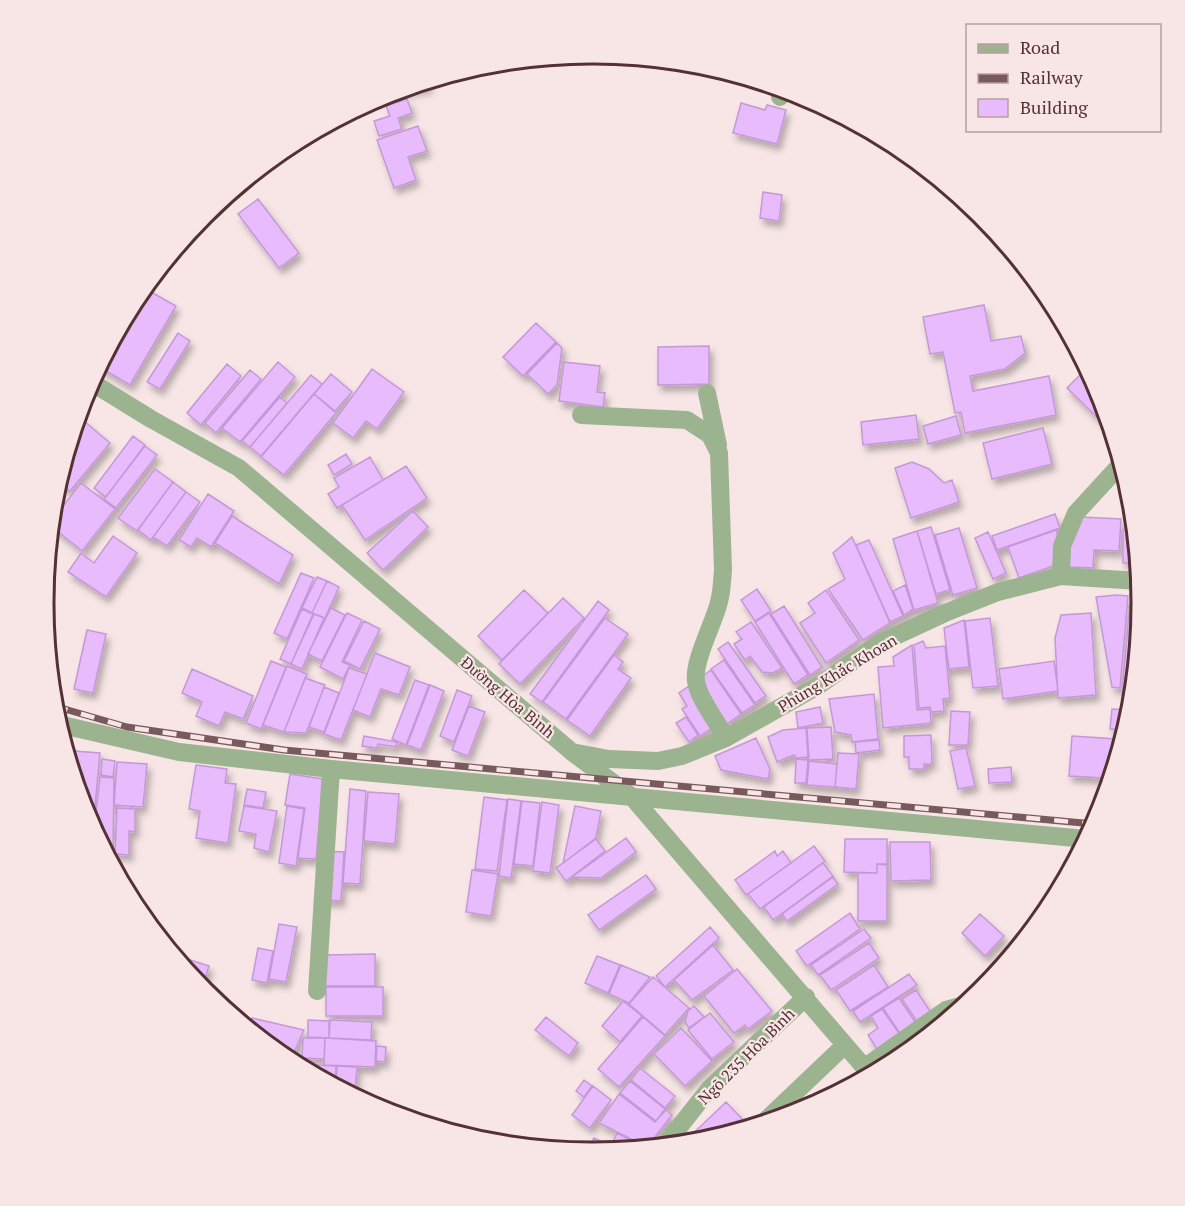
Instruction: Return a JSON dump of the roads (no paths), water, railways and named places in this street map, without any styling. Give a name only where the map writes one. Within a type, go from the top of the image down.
[{"type":"street","name":"Đường Hòa Bình","points":[[100,387],[239,468],[572,752],[632,796],[864,1068]]},
{"type":"street","points":[[707,393],[719,453],[723,570],[719,602],[695,679],[698,690],[726,738]]},
{"type":"street","points":[[581,415],[687,420],[710,435],[719,453]]},
{"type":"street","points":[[1061,576],[1062,546],[1076,513],[1115,471]]},
{"type":"street","name":"Phùng Khắc Khoan","points":[[572,752],[609,759],[658,761],[682,756],[726,738],[818,686],[878,644],[945,613],[998,592],[1061,576],[1130,580]]},
{"type":"street","points":[[68,726],[179,752],[331,769],[1076,838]]},
{"type":"street","points":[[317,991],[331,769]]},
{"type":"street","name":"Ngõ 235 Hòa Bình","points":[[674,1135],[710,1088],[806,997]]},
{"type":"street","points":[[778,1109],[845,1045]]},
{"type":"railway","points":[[64,709],[127,727],[284,750],[1083,823]]}]
